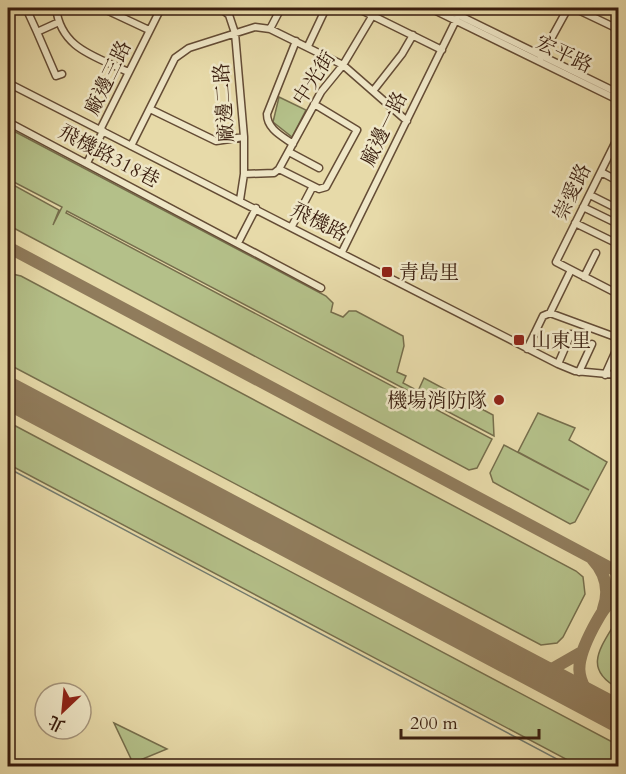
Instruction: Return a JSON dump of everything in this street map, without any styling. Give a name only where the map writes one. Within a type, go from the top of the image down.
[{"type":"street","points":[[26,8],[56,76],[62,74]]},
{"type":"street","points":[[56,8],[59,22],[71,44],[129,72]]},
{"type":"street","points":[[102,8],[110,9],[149,30]]},
{"type":"street","name":"廠邊三路","points":[[87,164],[161,8]]},
{"type":"street","name":"廠邊二路","points":[[220,8],[229,15],[235,33],[244,137],[244,174],[240,200]]},
{"type":"street","points":[[270,29],[281,8]]},
{"type":"street","points":[[308,46],[327,8]]},
{"type":"street","points":[[357,8],[442,50]]},
{"type":"street","name":"中光街","points":[[279,169],[314,104],[343,65],[377,8]]},
{"type":"street","name":"宏平路","points":[[430,8],[453,14]]},
{"type":"street","name":"宏平路","points":[[444,8],[618,100]]},
{"type":"street","points":[[540,58],[568,8]]},
{"type":"street","points":[[574,8],[618,29]]},
{"type":"street","name":"廠邊一路","points":[[342,252],[442,50],[453,14]]},
{"type":"street","points":[[37,32],[59,22]]},
{"type":"street","points":[[131,146],[175,58],[189,48],[255,27],[270,29],[343,65],[407,121]]},
{"type":"street","points":[[372,92],[402,54],[413,35]]},
{"type":"street","points":[[293,144],[267,122],[267,114],[296,41]]},
{"type":"street","name":"宏平路","points":[[540,58],[618,93]]},
{"type":"street","name":"飛機路","points":[[8,83],[292,226],[558,364],[579,372],[618,375]]},
{"type":"street","points":[[244,174],[274,173],[279,169],[313,186],[323,189],[328,185],[357,130],[314,104]]},
{"type":"street","points":[[150,109],[216,141],[244,137]]},
{"type":"street","name":"飛機路318巷","points":[[8,122],[321,288]]},
{"type":"street","name":"崇愛路","points":[[571,270],[556,262],[601,172],[615,152],[618,137]]},
{"type":"street","points":[[289,152],[320,168]]},
{"type":"street","points":[[601,172],[618,181]]},
{"type":"street","points":[[292,226],[313,186]]},
{"type":"street","points":[[590,195],[618,209]]},
{"type":"street","points":[[583,207],[618,224]]},
{"type":"street","points":[[238,243],[256,208]]},
{"type":"street","points":[[576,223],[618,244]]},
{"type":"street","points":[[584,277],[596,252]]},
{"type":"street","points":[[527,349],[543,316],[550,313],[571,270],[618,294]]},
{"type":"street","points":[[550,313],[618,338]]},
{"type":"street","points":[[558,364],[571,334]]},
{"type":"street","points":[[579,372],[592,344]]},
{"type":"street","points":[[605,375],[618,346]]},
{"type":"green space","points":[[279,97],[306,110],[292,137],[273,122]]},
{"type":"green space","points":[[8,128],[326,296],[333,303],[331,312],[343,317],[349,311],[356,311],[403,336],[404,346],[397,372],[406,376],[403,383],[418,391],[424,378],[493,415],[494,436],[67,211],[66,213],[492,439],[477,468],[469,470],[8,225],[8,182],[59,210],[53,225],[62,207],[8,179]]},
{"type":"green space","points":[[8,273],[21,276],[576,571],[583,577],[585,594],[563,637],[557,643],[541,645],[8,364]]},
{"type":"green space","points":[[538,413],[575,428],[569,440],[607,462],[575,522],[570,524],[493,482],[490,473],[504,445],[589,490],[518,452]]},
{"type":"green space","points":[[8,422],[618,745],[618,766],[579,766],[8,464]]},
{"type":"green space","points":[[618,618],[618,688],[600,673],[598,656]]},
{"type":"green space","points":[[114,723],[167,749],[133,763]]},
{"type":"waterway","points":[[8,468],[570,766]]},
{"type":"taxiway","points":[[8,247],[618,572]]},
{"type":"taxiway","points":[[592,559],[601,570],[605,582],[606,595],[603,609]]},
{"type":"taxiway","points":[[601,707],[585,688],[579,670],[580,660],[598,619],[618,595]]},
{"type":"taxiway","points":[[520,664],[552,669],[580,653]]},
{"type":"runway","points":[[8,393],[618,716]]},
{"type":"place","name":"青島里","points":[[387,272]]},
{"type":"place","name":"山東里","points":[[519,340]]},
{"type":"place","name":"機場消防隊","points":[[499,400]]}]
